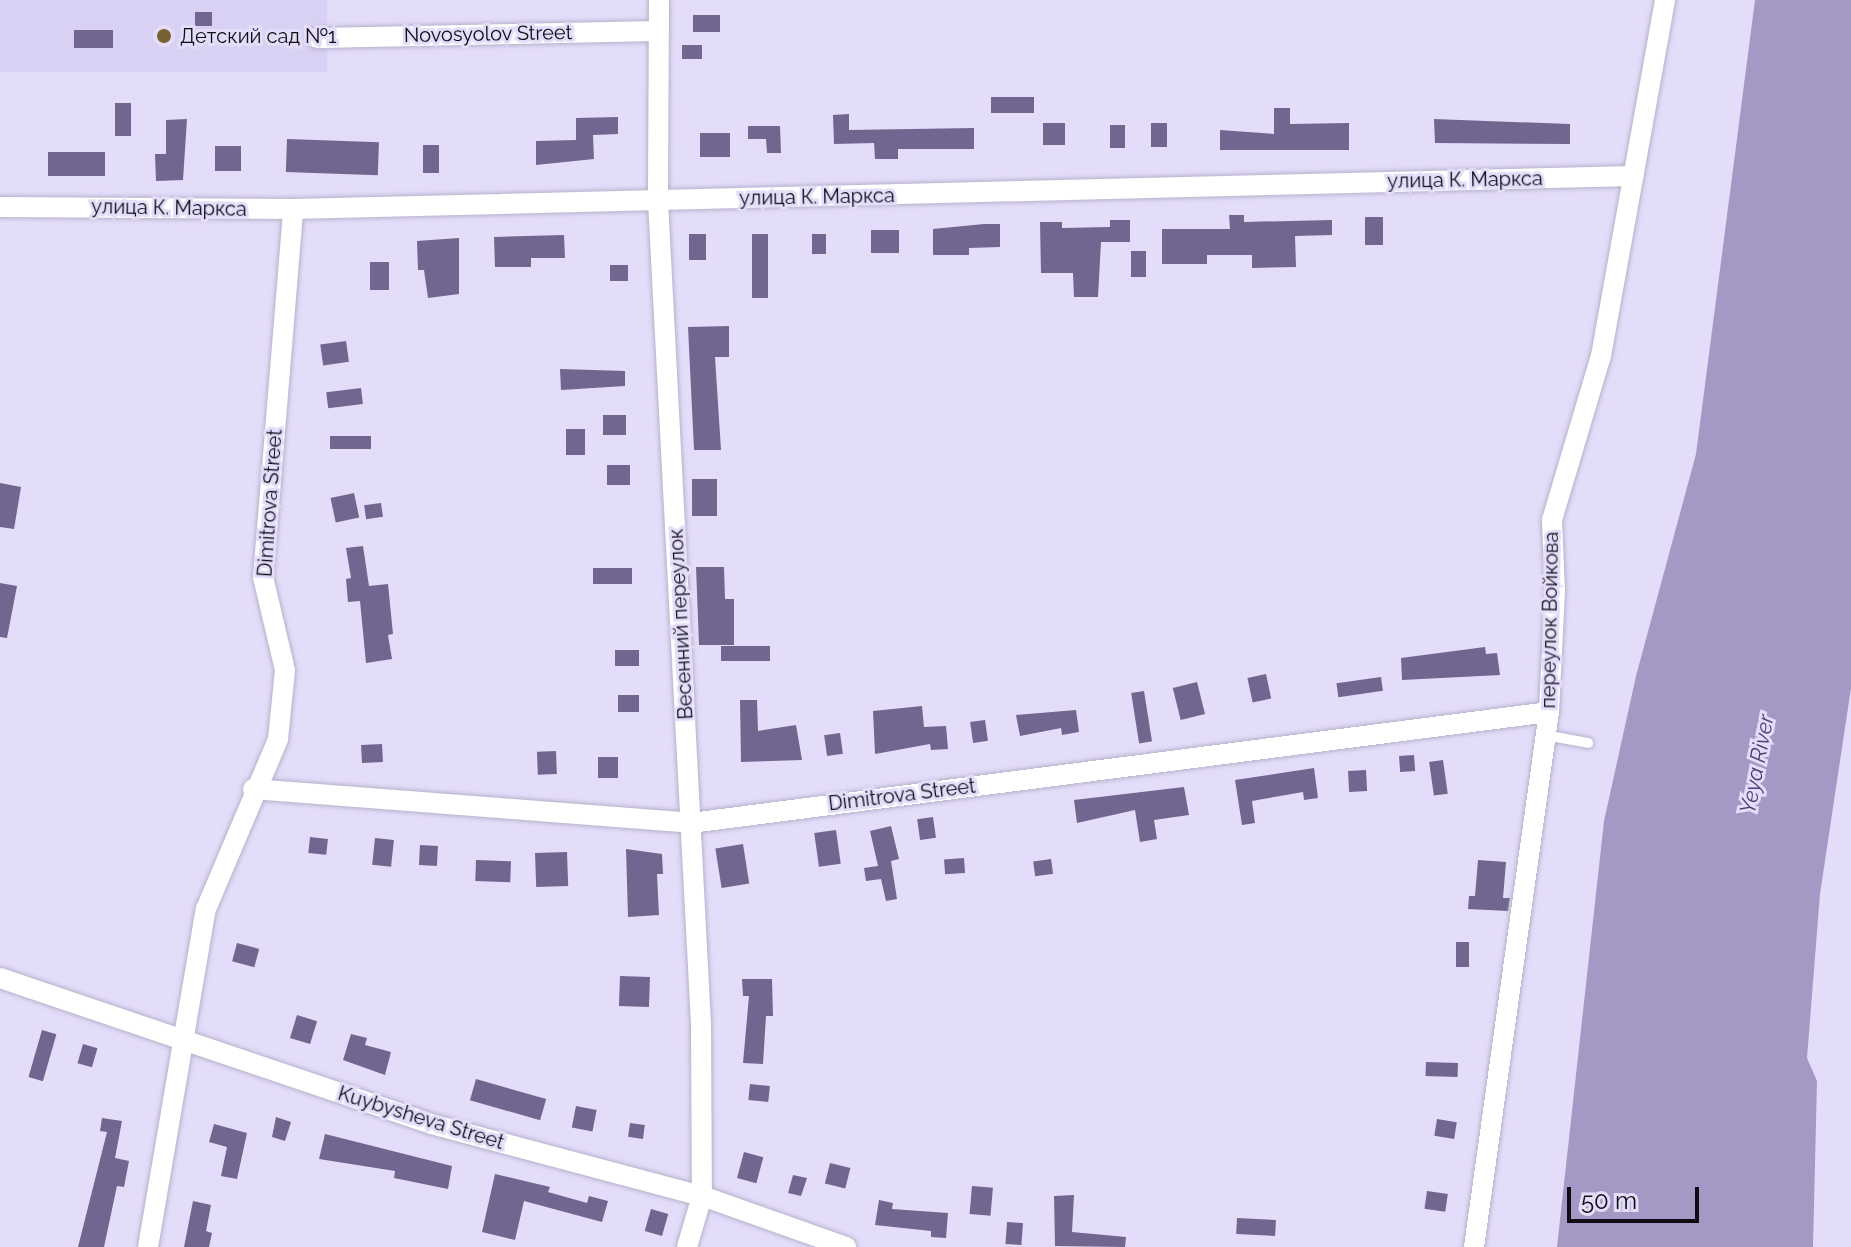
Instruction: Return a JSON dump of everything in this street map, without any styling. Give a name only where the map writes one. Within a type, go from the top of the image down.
[{"type":"street","name":"Весенний переулок","points":[[659,0],[658,201],[701,1023],[702,1196],[687,1247]]},
{"type":"street","name":"переулок Войкова","points":[[1474,1247],[1549,712],[1555,590],[1552,520],[1601,356],[1665,0]]},
{"type":"street","name":"Novosyolov Street","points":[[317,38],[659,31]]},
{"type":"street","name":"улица К. Маркса","points":[[0,207],[293,209],[1634,176]]},
{"type":"street","name":"Dimitrova Street","points":[[148,1247],[206,909],[253,789],[278,739],[285,670],[263,577],[293,209]]},
{"type":"street","name":"Dimitrova Street","points":[[253,789],[691,823],[1549,712]]},
{"type":"street","name":"Kuybysheva Street","points":[[0,978],[431,1124],[702,1196],[846,1247]]},
{"type":"lane","points":[[1545,735],[1588,743]]},
{"type":"shaded area","name":"Детский сад №1","points":[[0,0],[327,0],[327,72],[0,72]]},
{"type":"water","name":"Yeya River","points":[[1755,0],[1851,0],[1851,688],[1820,894],[1807,1058],[1817,1081],[1813,1247],[1557,1247],[1604,821],[1636,676],[1696,454]]},
{"type":"building","points":[[195,12],[212,12],[212,26],[195,26]]},
{"type":"building","points":[[693,15],[720,15],[720,32],[693,32]]},
{"type":"building","points":[[74,30],[113,30],[113,48],[74,48]]},
{"type":"building","points":[[682,45],[702,45],[702,59],[682,59]]},
{"type":"building","points":[[991,97],[1034,97],[1034,113],[991,113]]},
{"type":"building","points":[[115,103],[131,103],[131,136],[115,136]]},
{"type":"building","points":[[1274,108],[1290,108],[1290,124],[1349,123],[1349,150],[1220,150],[1220,130],[1274,134]]},
{"type":"building","points":[[849,114],[849,130],[974,128],[974,149],[898,149],[898,159],[875,159],[874,143],[834,144],[833,115]]},
{"type":"building","points":[[618,117],[618,134],[593,135],[594,159],[536,165],[536,141],[576,140],[576,118]]},
{"type":"building","points":[[187,119],[183,180],[156,181],[155,154],[166,154],[166,120]]},
{"type":"building","points":[[1434,119],[1570,124],[1570,144],[1435,143]]},
{"type":"building","points":[[1043,123],[1065,123],[1065,145],[1043,145]]},
{"type":"building","points":[[1151,123],[1167,123],[1167,147],[1151,147]]},
{"type":"building","points":[[1110,125],[1125,125],[1125,148],[1110,148]]},
{"type":"building","points":[[748,126],[780,126],[781,153],[767,153],[766,139],[748,139]]},
{"type":"building","points":[[700,133],[730,133],[730,157],[700,157]]},
{"type":"building","points":[[287,139],[379,142],[378,175],[286,172]]},
{"type":"building","points":[[423,145],[439,145],[439,173],[423,173]]},
{"type":"building","points":[[215,146],[241,146],[241,171],[215,171]]},
{"type":"building","points":[[48,152],[105,152],[105,176],[48,176]]},
{"type":"building","points":[[1229,215],[1244,215],[1244,222],[1332,220],[1332,235],[1295,236],[1296,267],[1252,268],[1252,255],[1207,255],[1207,264],[1162,264],[1162,229],[1230,229]]},
{"type":"building","points":[[1365,217],[1383,217],[1383,245],[1365,245]]},
{"type":"building","points":[[1110,220],[1130,220],[1130,242],[1101,242],[1098,297],[1074,297],[1073,273],[1041,273],[1040,222],[1062,222],[1062,228],[1110,227]]},
{"type":"building","points":[[1000,224],[1000,247],[969,248],[969,255],[933,255],[933,229]]},
{"type":"building","points":[[871,230],[899,230],[899,253],[871,253]]},
{"type":"building","points":[[689,234],[706,234],[706,260],[689,260]]},
{"type":"building","points":[[752,234],[768,234],[768,298],[752,298]]},
{"type":"building","points":[[812,234],[826,234],[826,254],[812,254]]},
{"type":"building","points":[[564,235],[565,258],[531,258],[531,267],[495,267],[494,237]]},
{"type":"building","points":[[459,238],[459,294],[428,298],[424,270],[418,270],[417,241]]},
{"type":"building","points":[[1131,251],[1146,251],[1146,277],[1131,277]]},
{"type":"building","points":[[370,262],[389,262],[389,290],[370,290]]},
{"type":"building","points":[[610,265],[628,265],[628,281],[610,281]]},
{"type":"building","points":[[729,326],[729,357],[715,357],[721,450],[694,450],[688,327]]},
{"type":"building","points":[[346,341],[349,362],[323,365],[320,345]]},
{"type":"building","points":[[560,369],[625,371],[625,386],[561,390]]},
{"type":"building","points":[[361,388],[363,404],[328,408],[326,392]]},
{"type":"building","points":[[603,415],[626,415],[626,435],[603,435]]},
{"type":"building","points":[[566,429],[585,429],[585,455],[566,455]]},
{"type":"building","points":[[330,436],[371,436],[371,449],[330,449]]},
{"type":"building","points":[[607,465],[630,465],[630,485],[607,485]]},
{"type":"building","points":[[692,479],[717,479],[717,516],[692,516]]},
{"type":"building","points":[[0,483],[21,487],[14,529],[0,527]]},
{"type":"building","points":[[354,493],[359,517],[336,522],[331,498]]},
{"type":"building","points":[[381,503],[383,517],[366,519],[364,505]]},
{"type":"building","points":[[363,546],[369,586],[388,584],[393,634],[388,635],[392,659],[366,663],[360,601],[348,602],[346,579],[351,578],[346,548]]},
{"type":"building","points":[[696,567],[724,567],[725,599],[734,599],[734,645],[699,645]]},
{"type":"building","points":[[593,568],[632,568],[632,584],[593,584]]},
{"type":"building","points":[[0,583],[17,586],[7,638],[0,637]]},
{"type":"building","points":[[721,646],[770,646],[770,661],[721,661]]},
{"type":"building","points":[[1485,647],[1486,654],[1497,653],[1500,675],[1402,680],[1401,658]]},
{"type":"building","points":[[615,650],[639,650],[639,666],[615,666]]},
{"type":"building","points":[[1266,674],[1271,698],[1253,702],[1247,678]]},
{"type":"building","points":[[1381,677],[1383,691],[1338,697],[1336,683]]},
{"type":"building","points":[[1197,682],[1205,714],[1181,720],[1173,688]]},
{"type":"building","points":[[1144,691],[1152,741],[1139,743],[1131,693]]},
{"type":"building","points":[[618,695],[639,695],[639,712],[618,712]]},
{"type":"building","points":[[740,700],[757,700],[758,731],[796,725],[802,760],[741,762]]},
{"type":"building","points":[[922,706],[924,727],[946,726],[948,749],[931,750],[930,744],[875,754],[873,711]]},
{"type":"building","points":[[1076,710],[1079,732],[1062,735],[1061,728],[1020,736],[1016,715]]},
{"type":"building","points":[[985,720],[988,741],[973,743],[970,722]]},
{"type":"building","points":[[840,733],[843,754],[827,756],[824,735]]},
{"type":"building","points":[[382,744],[383,762],[362,763],[361,745]]},
{"type":"building","points":[[556,751],[557,774],[538,775],[537,752]]},
{"type":"building","points":[[1414,755],[1415,771],[1400,772],[1399,756]]},
{"type":"building","points":[[598,757],[618,757],[618,778],[598,778]]},
{"type":"building","points":[[1443,760],[1448,794],[1434,796],[1429,762]]},
{"type":"building","points":[[1314,768],[1318,798],[1304,800],[1303,792],[1252,801],[1255,823],[1242,825],[1235,780]]},
{"type":"building","points":[[1366,770],[1367,791],[1349,792],[1348,771]]},
{"type":"building","points":[[1184,787],[1189,815],[1154,820],[1157,839],[1140,842],[1135,810],[1077,823],[1074,800]]},
{"type":"building","points":[[933,817],[936,838],[920,840],[917,819]]},
{"type":"building","points":[[891,826],[899,859],[891,861],[897,899],[886,901],[881,879],[866,881],[864,868],[878,866],[870,831]]},
{"type":"building","points":[[836,830],[841,864],[819,867],[814,833]]},
{"type":"building","points":[[310,837],[328,839],[326,855],[308,853]]},
{"type":"building","points":[[375,838],[394,840],[391,867],[372,865]]},
{"type":"building","points":[[743,844],[749,884],[722,888],[715,848]]},
{"type":"building","points":[[420,845],[438,846],[437,866],[419,865]]},
{"type":"building","points":[[626,849],[662,854],[663,874],[657,874],[659,915],[628,917]]},
{"type":"building","points":[[567,852],[568,886],[536,887],[535,853]]},
{"type":"building","points":[[964,858],[965,873],[945,874],[944,859]]},
{"type":"building","points":[[1051,859],[1053,874],[1035,876],[1033,862]]},
{"type":"building","points":[[476,860],[511,861],[510,882],[475,881]]},
{"type":"building","points":[[1478,860],[1506,862],[1503,898],[1510,898],[1508,911],[1468,909],[1469,896],[1475,896]]},
{"type":"building","points":[[1456,942],[1469,942],[1469,967],[1456,967]]},
{"type":"building","points":[[237,943],[259,949],[254,967],[232,961]]},
{"type":"building","points":[[620,976],[650,977],[649,1007],[619,1006]]},
{"type":"building","points":[[742,979],[772,979],[773,1016],[766,1016],[763,1064],[743,1063],[749,996],[743,996]]},
{"type":"building","points":[[297,1015],[317,1021],[310,1044],[290,1038]]},
{"type":"building","points":[[42,1030],[56,1034],[43,1081],[28,1077]]},
{"type":"building","points":[[351,1034],[367,1038],[365,1045],[391,1052],[385,1075],[343,1060]]},
{"type":"building","points":[[83,1044],[97,1048],[92,1067],[77,1063]]},
{"type":"building","points":[[1426,1062],[1458,1063],[1457,1077],[1426,1076]]},
{"type":"building","points":[[476,1079],[546,1099],[540,1120],[470,1100]]},
{"type":"building","points":[[750,1084],[770,1086],[768,1102],[748,1100]]},
{"type":"building","points":[[576,1106],[597,1110],[592,1132],[572,1128]]},
{"type":"building","points":[[276,1117],[291,1122],[285,1141],[272,1137]]},
{"type":"building","points":[[102,1118],[122,1121],[115,1158],[129,1161],[124,1187],[117,1186],[104,1247],[78,1247],[107,1132],[100,1131]]},
{"type":"building","points":[[1437,1119],[1457,1122],[1454,1139],[1434,1136]]},
{"type":"building","points":[[630,1123],[645,1125],[643,1139],[628,1137]]},
{"type":"building","points":[[214,1124],[247,1133],[237,1179],[221,1176],[227,1147],[209,1142]]},
{"type":"building","points":[[325,1134],[452,1166],[448,1189],[394,1178],[395,1171],[319,1159]]},
{"type":"building","points":[[744,1152],[763,1157],[756,1183],[737,1178]]},
{"type":"building","points":[[830,1163],[850,1168],[845,1188],[825,1183]]},
{"type":"building","points":[[495,1174],[550,1187],[548,1192],[587,1203],[589,1196],[608,1201],[602,1222],[524,1201],[515,1240],[482,1232]]},
{"type":"building","points":[[793,1175],[807,1178],[801,1196],[788,1193]]},
{"type":"building","points":[[972,1186],[993,1188],[990,1216],[970,1214]]},
{"type":"building","points":[[1427,1191],[1448,1194],[1445,1212],[1424,1209]]},
{"type":"building","points":[[1074,1195],[1072,1232],[1126,1237],[1125,1247],[1055,1246],[1054,1196]]},
{"type":"building","points":[[879,1200],[893,1203],[892,1209],[948,1213],[946,1238],[931,1237],[931,1231],[875,1225]]},
{"type":"building","points":[[193,1201],[211,1205],[206,1231],[212,1233],[209,1247],[184,1247]]},
{"type":"building","points":[[651,1209],[668,1214],[662,1236],[645,1231]]},
{"type":"building","points":[[1237,1218],[1276,1220],[1275,1236],[1236,1234]]},
{"type":"building","points":[[1007,1222],[1023,1223],[1021,1245],[1005,1244]]},
{"type":"place","name":"Детский сад №1","points":[[164,36]]}]
